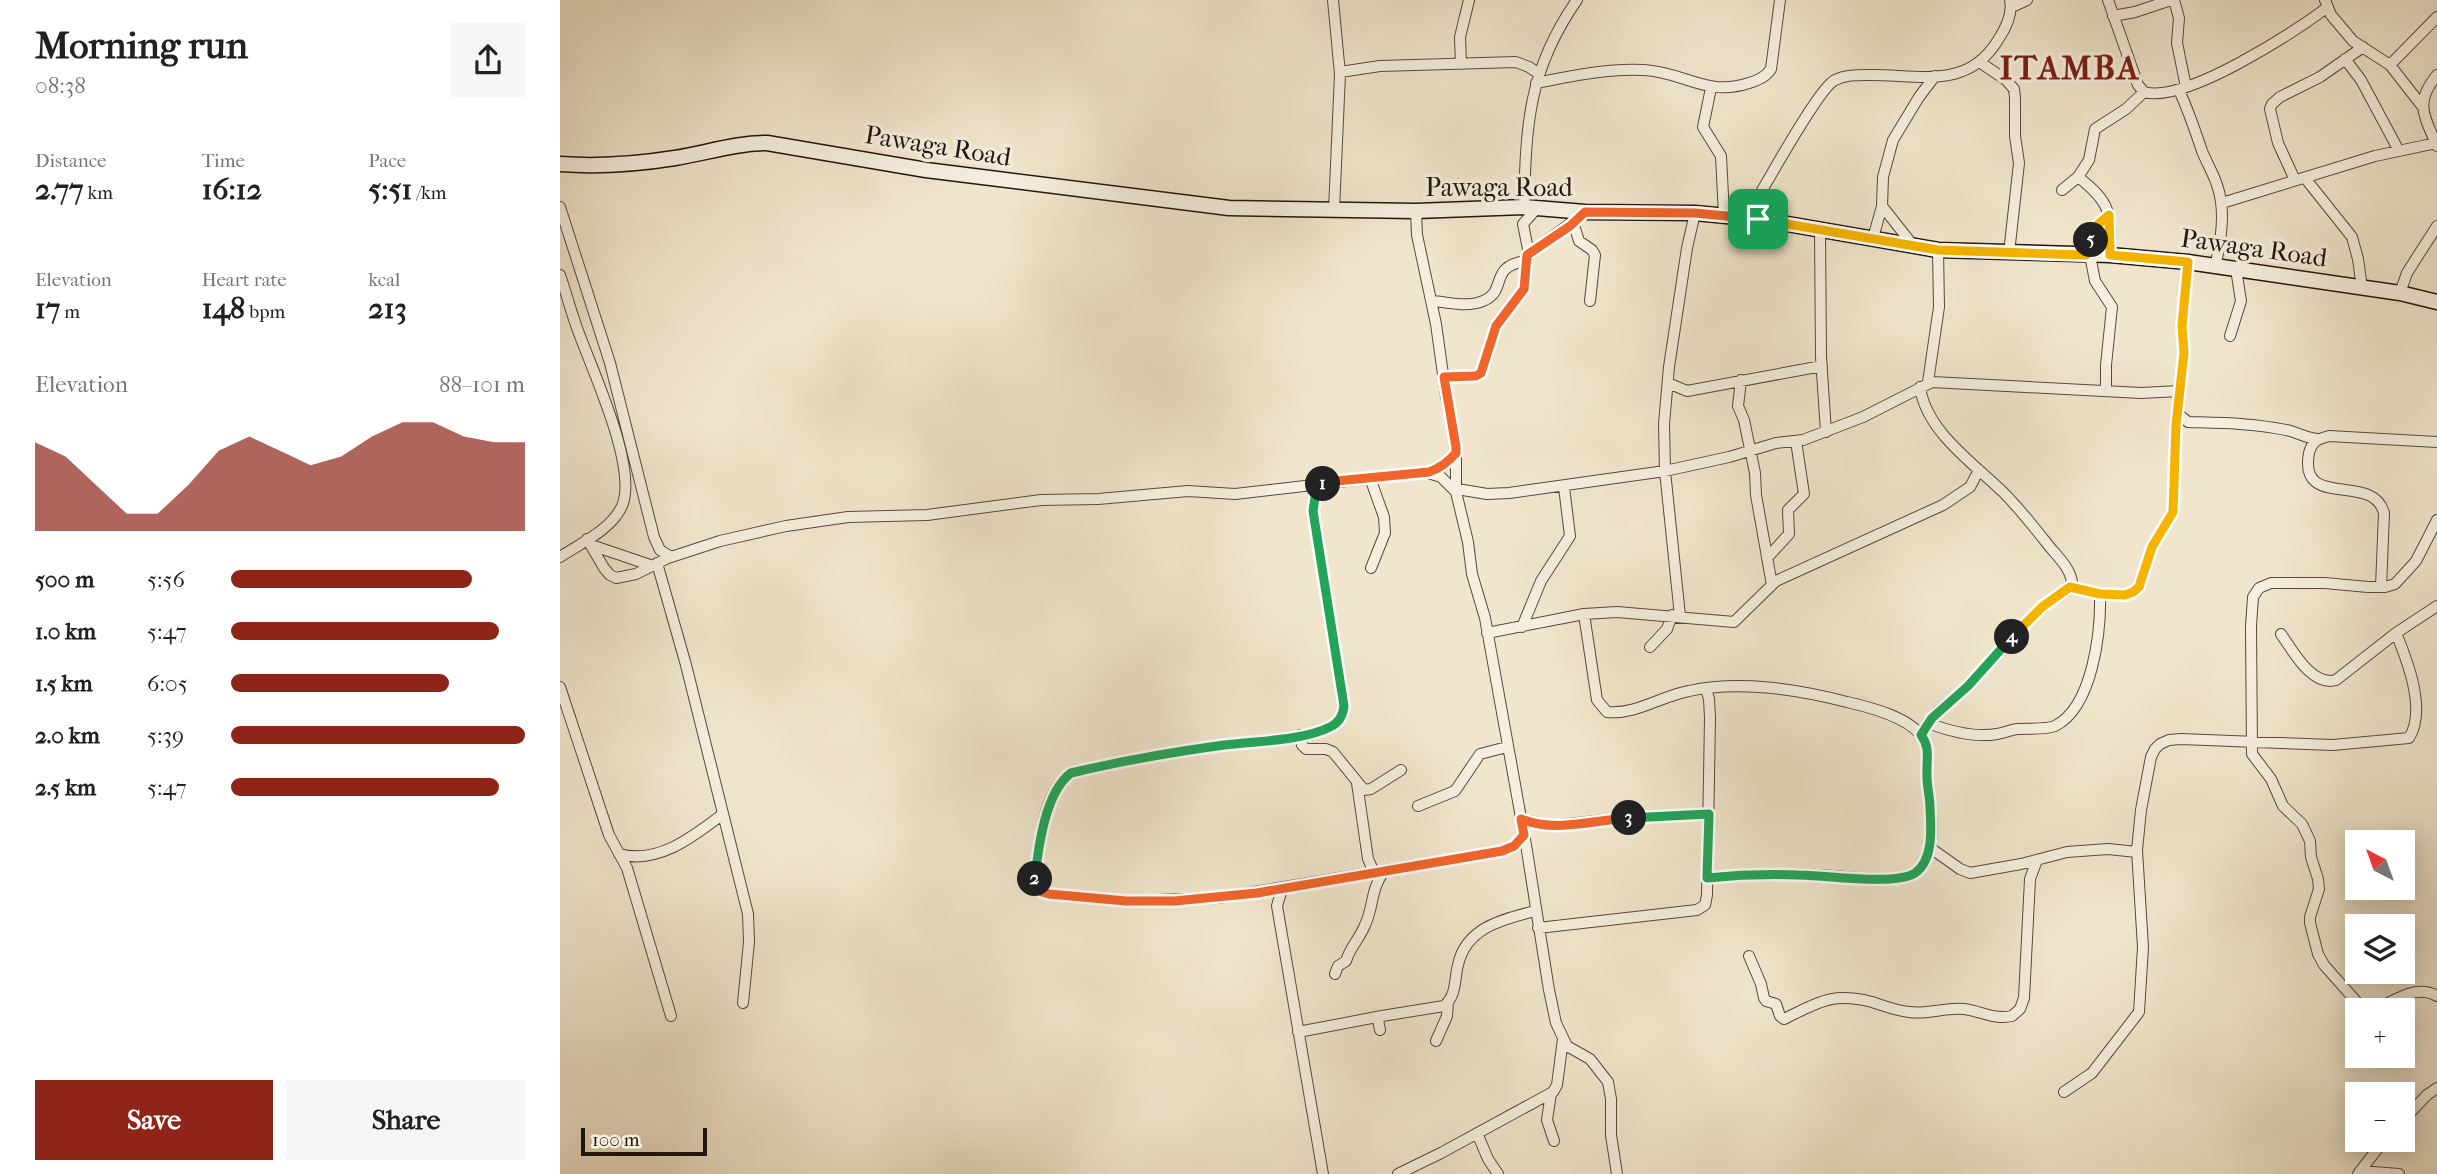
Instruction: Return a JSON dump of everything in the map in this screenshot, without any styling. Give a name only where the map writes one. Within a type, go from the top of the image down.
[{"type":"main road","name":"Pawaga Road","points":[[560,164],[610,166],[677,158],[751,144],[767,144],[926,170],[1229,208],[1416,211],[1530,207],[1585,212],[1724,215],[1938,250],[2110,255],[2188,262],[2400,293],[2437,302]]},
{"type":"street","points":[[1333,0],[1340,72],[1334,210]]},
{"type":"street","points":[[1461,64],[1460,37],[1469,0]]},
{"type":"street","points":[[1444,377],[1476,376],[1481,373],[1496,326],[1524,289],[1527,258],[1523,224],[1530,207],[1527,128],[1537,78],[1553,36],[1577,0]]},
{"type":"street","points":[[1537,78],[1646,70],[1711,88],[1746,85],[1769,73],[1780,0]]},
{"type":"street","points":[[1758,219],[1756,205],[1761,191],[1831,82],[1850,76],[1959,74],[1981,63],[2000,38],[2011,4],[2027,0]]},
{"type":"street","points":[[2108,0],[2134,76],[2144,92],[2155,94],[2183,88],[2271,47],[2327,4],[2341,28],[2353,41],[2390,65],[2422,106],[2436,144],[2399,151],[2222,202]]},
{"type":"street","points":[[2113,16],[2172,0],[2179,18],[2177,43],[2183,88],[2203,153],[2214,174],[2222,202],[2216,267]]},
{"type":"street","points":[[2390,65],[2437,17]]},
{"type":"street","points":[[2362,288],[2352,237],[2300,179],[2278,142],[2270,109],[2280,97],[2320,77],[2363,47]]},
{"type":"street","points":[[2345,59],[2361,80],[2399,151]]},
{"type":"street","points":[[1340,72],[1380,66],[1516,62],[1530,67],[1537,78]]},
{"type":"street","points":[[1981,63],[2006,80],[2014,89],[2015,136],[2019,163],[2009,253]]},
{"type":"street","points":[[2422,106],[2426,88],[2437,75]]},
{"type":"street","points":[[1873,238],[1882,205],[1883,177],[1890,146],[1914,104],[1936,76]]},
{"type":"street","points":[[1711,88],[1703,127],[1720,156],[1724,215]]},
{"type":"street","points":[[2062,190],[2078,177],[2089,160],[2095,129],[2126,109],[2144,92]]},
{"type":"street","points":[[2078,177],[2106,203],[2110,255]]},
{"type":"street","points":[[1882,205],[1912,244]]},
{"type":"street","points":[[560,207],[610,363],[654,537],[660,550],[671,557]]},
{"type":"street","points":[[1416,211],[1417,235],[1432,301],[1456,453],[1457,491],[1472,574],[1485,618],[1556,1023],[1567,1046],[1595,1065],[1608,1082],[1611,1135],[1617,1174]]},
{"type":"street","points":[[1432,301],[1457,305],[1482,301],[1496,290],[1507,266],[1527,258],[1585,212]]},
{"type":"street","points":[[1650,647],[1676,616],[1664,424],[1687,248],[1695,213]]},
{"type":"street","points":[[2106,391],[2112,307],[2095,281],[2088,255],[2095,227],[2109,215]]},
{"type":"street","points":[[1573,222],[1579,241],[1595,255],[1590,301]]},
{"type":"street","points":[[2400,293],[2407,273],[2437,226]]},
{"type":"street","points":[[1820,230],[1826,432]]},
{"type":"street","points":[[1921,735],[1928,723],[1968,686],[2042,607],[2070,587],[2071,578],[2067,568],[2023,513],[1930,417],[1923,403],[1939,307],[1938,250]]},
{"type":"street","points":[[2070,587],[2100,594],[2125,595],[2139,587],[2152,547],[2173,512],[2177,414],[2184,353],[2182,326],[2188,262]]},
{"type":"street","points":[[2230,336],[2241,301],[2236,270]]},
{"type":"street","points":[[560,275],[614,426],[624,475],[625,496],[614,519],[589,542],[560,557]]},
{"type":"street","points":[[1668,383],[1687,391],[1822,366]]},
{"type":"street","points":[[1741,380],[1738,403],[1756,479],[1756,495],[1772,585]]},
{"type":"street","points":[[1429,472],[1448,482],[1457,491],[1493,494],[1564,487],[1665,471],[1826,432],[1863,417],[1924,385],[2179,391]]},
{"type":"street","points":[[2177,414],[2188,422],[2255,425],[2288,430],[2300,436],[2318,439],[2344,437],[2437,442]]},
{"type":"street","points":[[2318,439],[2312,445],[2309,455],[2308,470],[2314,481],[2323,487],[2371,496],[2382,505],[2381,587]]},
{"type":"street","points":[[1768,558],[1789,534],[1790,506],[1804,495],[1796,441]]},
{"type":"street","points":[[589,542],[604,568],[616,578],[636,574],[671,557],[720,541],[786,526],[848,517],[927,515],[1041,500],[1098,499],[1188,491],[1235,494],[1429,472],[1445,465],[1456,453]]},
{"type":"street","points":[[1487,633],[1584,614],[1617,612],[1734,622],[1784,577],[1943,505],[1970,487],[1979,470]]},
{"type":"street","points":[[1370,478],[1384,517],[1385,533],[1371,568]]},
{"type":"street","points":[[1326,482],[1316,491],[1313,511],[1344,706],[1343,714],[1334,726],[1300,735],[1182,751],[1071,773],[1061,780],[1054,791],[1042,835],[1035,878],[1037,886],[1042,892],[1049,894],[1126,901],[1217,898],[1502,851],[1514,846],[1524,835]]},
{"type":"street","points":[[1522,627],[1545,572],[1569,539],[1571,532],[1564,487]]},
{"type":"street","points":[[2353,998],[2324,965],[2318,954],[2310,923],[2319,889],[2310,841],[2302,824],[2283,806],[2271,779],[2252,754],[2253,597],[2259,588],[2271,583],[2381,587],[2395,584],[2416,561],[2437,520]]},
{"type":"street","points":[[589,542],[655,564]]},
{"type":"street","points":[[655,564],[686,665],[748,914],[749,942],[743,1003]]},
{"type":"street","points":[[1928,723],[1947,730],[1994,735],[2015,729],[2052,727],[2063,720],[2079,699],[2089,674],[2098,642],[2100,594]]},
{"type":"street","points":[[2281,634],[2319,680],[2330,682],[2437,606]]},
{"type":"street","points":[[1584,614],[1597,701],[1607,712],[1628,711],[1688,691],[1725,685],[1759,687],[1836,699],[1892,716],[1921,735],[1927,744],[1931,822],[1929,847],[1923,866],[1914,874],[1882,879],[1797,874],[1707,878]]},
{"type":"street","points":[[2064,1092],[2092,1073],[2139,1012],[2143,947],[2137,852],[2141,810],[2151,757],[2160,744],[2181,739],[2333,745],[2409,738],[2414,727],[2413,683],[2409,664],[2396,633]]},
{"type":"street","points":[[560,687],[609,835],[620,854],[634,891],[671,1016]]},
{"type":"street","points":[[1538,928],[1700,909],[1707,900],[1710,718],[1706,689]]},
{"type":"street","points":[[1300,735],[1302,745],[1306,749],[1326,749],[1334,752],[1361,788],[1368,791],[1402,770]]},
{"type":"street","points":[[1418,806],[1455,791],[1480,754],[1507,747]]},
{"type":"street","points":[[1357,783],[1368,859],[1379,871]]},
{"type":"street","points":[[620,854],[631,858],[667,850],[723,814]]},
{"type":"street","points":[[1521,819],[1552,826],[1621,818],[1709,814]]},
{"type":"street","points":[[1929,847],[1970,873],[2067,852],[2108,849],[2137,852]]},
{"type":"street","points":[[1749,956],[1764,998],[1776,1004],[1780,1016],[1784,1019],[1825,1000],[1838,997],[1850,997],[1910,1013],[1966,1009],[1991,1017],[2012,1016],[2020,1009],[2024,998],[2030,879],[2037,860]]},
{"type":"street","points":[[1335,974],[1338,966],[1345,963],[1367,921],[1379,871]]},
{"type":"street","points":[[1282,889],[1277,906],[1323,1174]]},
{"type":"street","points":[[1436,1041],[1456,985],[1458,964],[1468,943],[1485,927],[1535,911]]},
{"type":"street","points":[[2397,998],[2419,992],[2437,996]]},
{"type":"street","points":[[1298,1032],[1436,1008],[1448,1002]]},
{"type":"street","points":[[1380,1030],[1378,1020],[1382,1016]]},
{"type":"street","points":[[1554,1141],[1547,1120],[1551,1093],[1557,1084],[1563,1038]]},
{"type":"street","points":[[2415,1108],[2437,1088]]},
{"type":"street","points":[[1398,1174],[1551,1093]]},
{"type":"street","points":[[1477,1133],[1498,1174]]},
{"type":"street","points":[[2359,1173],[2375,1152]]},
{"type":"street","points":[[2359,1173],[2399,1174]]},
{"type":"district","name":"ITAMBA","points":[[2070,68]]},
{"type":"route","points":[[1585,212],[1695,213],[1758,219],[1938,250],[2086,255],[2095,227],[2109,215],[2110,255],[2188,262],[2182,326],[2184,353],[2176,425],[2173,512],[2169,522],[2152,547],[2139,587],[2125,595],[2100,594],[2070,587],[2042,607],[1968,686],[1928,723],[1921,735],[1927,744],[1931,822],[1930,841],[1923,866],[1914,874],[1902,878],[1797,874],[1707,878],[1709,814],[1621,818],[1552,826],[1521,819],[1524,835],[1514,846],[1502,851],[1304,883],[1282,889],[1175,901],[1126,901],[1042,892],[1035,878],[1042,835],[1054,791],[1061,780],[1071,773],[1182,751],[1269,741],[1322,730],[1334,726],[1339,720],[1344,706],[1315,532],[1313,511],[1316,491],[1326,482],[1429,472],[1445,465],[1456,453],[1444,377],[1476,376],[1481,373],[1496,326],[1524,289],[1527,255],[1570,226],[1585,212]]}]
